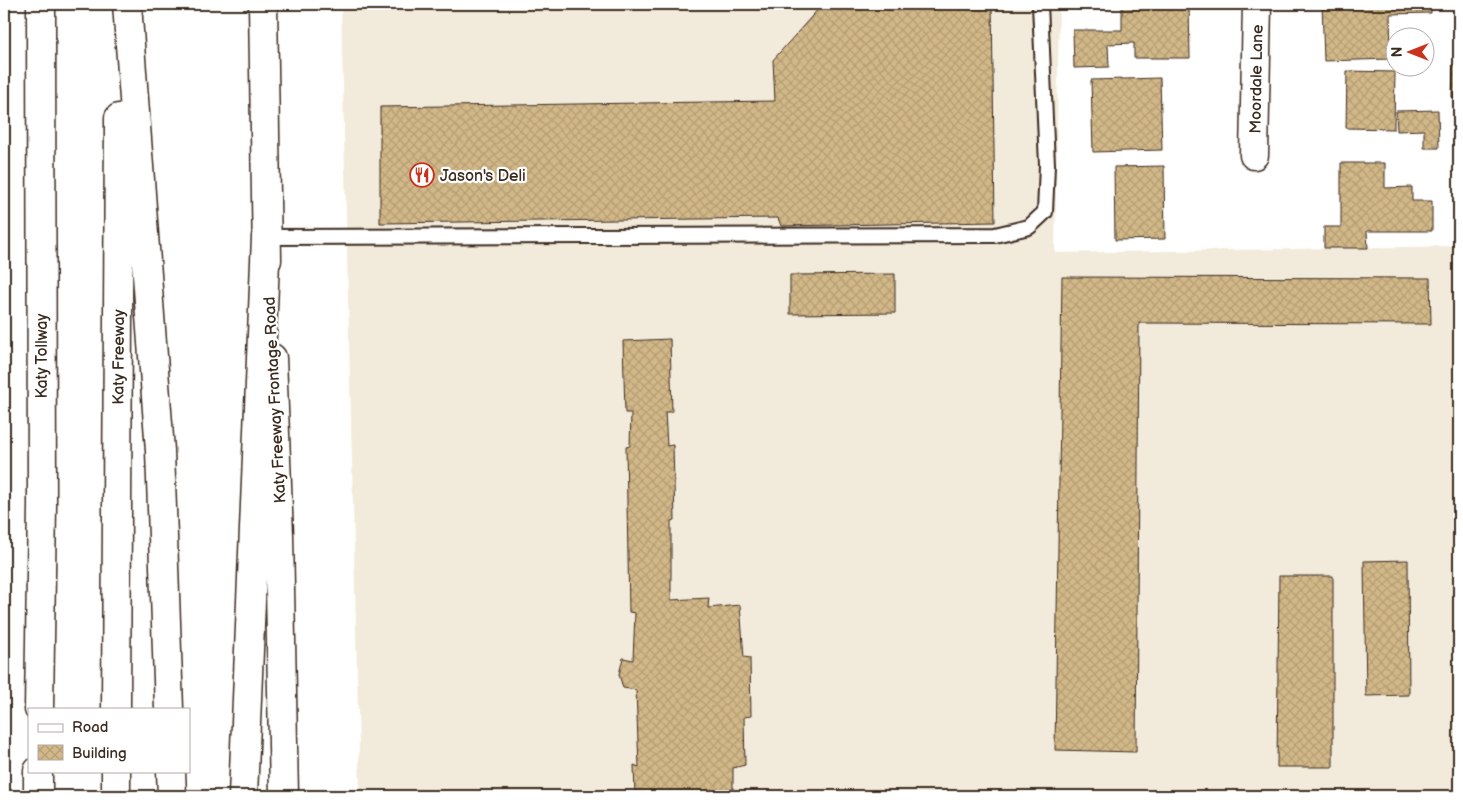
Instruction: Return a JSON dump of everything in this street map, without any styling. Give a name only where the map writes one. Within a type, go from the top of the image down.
[{"type":"main road","name":"Katy Tollway","points":[[39,708],[42,504],[41,4]]},
{"type":"main road","name":"Katy Freeway","points":[[116,708],[120,4]]},
{"type":"main road","points":[[127,4],[160,451],[169,708]]},
{"type":"main road","name":"Katy Freeway Frontage Road","points":[[263,4],[266,236],[279,535],[284,796]]},
{"type":"main road","name":"Moordale Lane","points":[[1254,155],[1257,4]]},
{"type":"main road","points":[[242,796],[266,236]]},
{"type":"main road","points":[[38,772],[38,796]]},
{"type":"main road","points":[[116,772],[116,796]]},
{"type":"main road","points":[[171,772],[172,796]]},
{"type":"lane","points":[[266,236],[995,235],[1029,227],[1045,212],[1047,165],[1040,4]]},
{"type":"shaded area","points":[[341,4],[1059,4],[1055,253],[1459,246],[1459,796],[360,796]]},
{"type":"building","points":[[848,4],[992,4],[995,222],[781,226],[778,218],[380,223],[380,107],[775,101],[773,60],[820,7]]},
{"type":"building","points":[[1122,4],[1189,4],[1190,58],[1134,58],[1134,43],[1108,44],[1109,67],[1074,68],[1073,30],[1122,30]]},
{"type":"building","points":[[1322,4],[1431,4],[1431,13],[1390,14],[1390,28],[1386,28],[1386,59],[1324,61]]},
{"type":"building","points":[[1453,65],[1459,65],[1459,98],[1452,98]]},
{"type":"building","points":[[1347,71],[1386,72],[1386,78],[1395,78],[1394,129],[1346,128]]},
{"type":"building","points":[[1160,78],[1162,150],[1093,152],[1091,80]]},
{"type":"building","points":[[1438,110],[1439,148],[1424,148],[1424,130],[1397,131],[1396,111]]},
{"type":"building","points":[[1341,163],[1385,163],[1385,188],[1412,187],[1412,201],[1432,201],[1432,231],[1367,231],[1368,248],[1324,248],[1324,227],[1341,227]]},
{"type":"building","points":[[1164,166],[1165,239],[1115,240],[1114,167]]},
{"type":"building","points":[[895,274],[895,313],[790,314],[790,275]]},
{"type":"building","points":[[1062,277],[1430,278],[1431,324],[1139,323],[1136,752],[1055,750]]},
{"type":"building","points":[[670,339],[672,412],[665,412],[667,446],[673,445],[675,520],[671,521],[671,600],[709,598],[708,608],[740,605],[744,657],[750,658],[751,716],[744,717],[745,765],[733,768],[733,796],[635,796],[634,765],[639,767],[636,690],[623,688],[619,674],[623,658],[633,660],[635,613],[629,612],[626,447],[630,446],[631,413],[625,413],[623,341]]},
{"type":"building","points":[[1408,560],[1409,695],[1366,696],[1364,561]]},
{"type":"building","points":[[1279,576],[1333,576],[1333,767],[1277,767]]},
{"type":"place","name":"Jason's Deli","points":[[422,175]]}]
